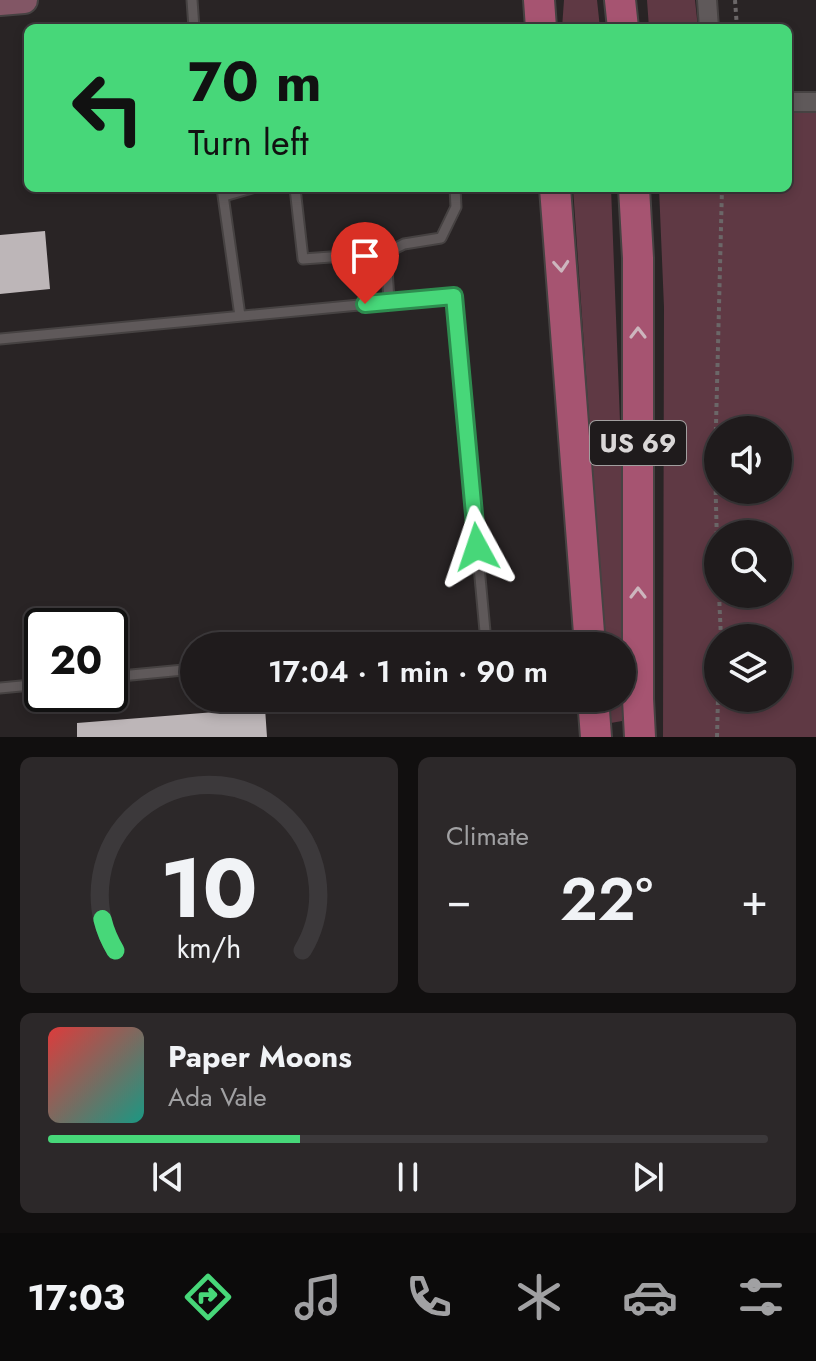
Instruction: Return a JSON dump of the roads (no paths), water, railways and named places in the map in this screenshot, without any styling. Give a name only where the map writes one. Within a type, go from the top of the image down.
[{"type":"main road","points":[[0,2],[24,0]]},
{"type":"main road","points":[[539,0],[541,24]]},
{"type":"main road","points":[[620,0],[623,24]]},
{"type":"main road","name":"US 69","points":[[555,192],[589,632]]},
{"type":"main road","name":"US 69","points":[[634,192],[638,258],[640,737]]},
{"type":"main road","points":[[594,712],[596,737]]},
{"type":"street","points":[[707,0],[709,24]]},
{"type":"street","points":[[792,102],[816,102]]},
{"type":"lane","points":[[192,0],[194,24]]},
{"type":"lane","points":[[223,192],[240,316]]},
{"type":"lane","points":[[295,192],[303,259],[386,253],[404,244],[441,238],[456,207],[455,192]]},
{"type":"lane","points":[[386,253],[389,301]]},
{"type":"lane","points":[[0,339],[454,296],[485,632]]},
{"type":"lane","points":[[128,675],[180,670]]},
{"type":"lane","points":[[0,688],[24,686]]}]
